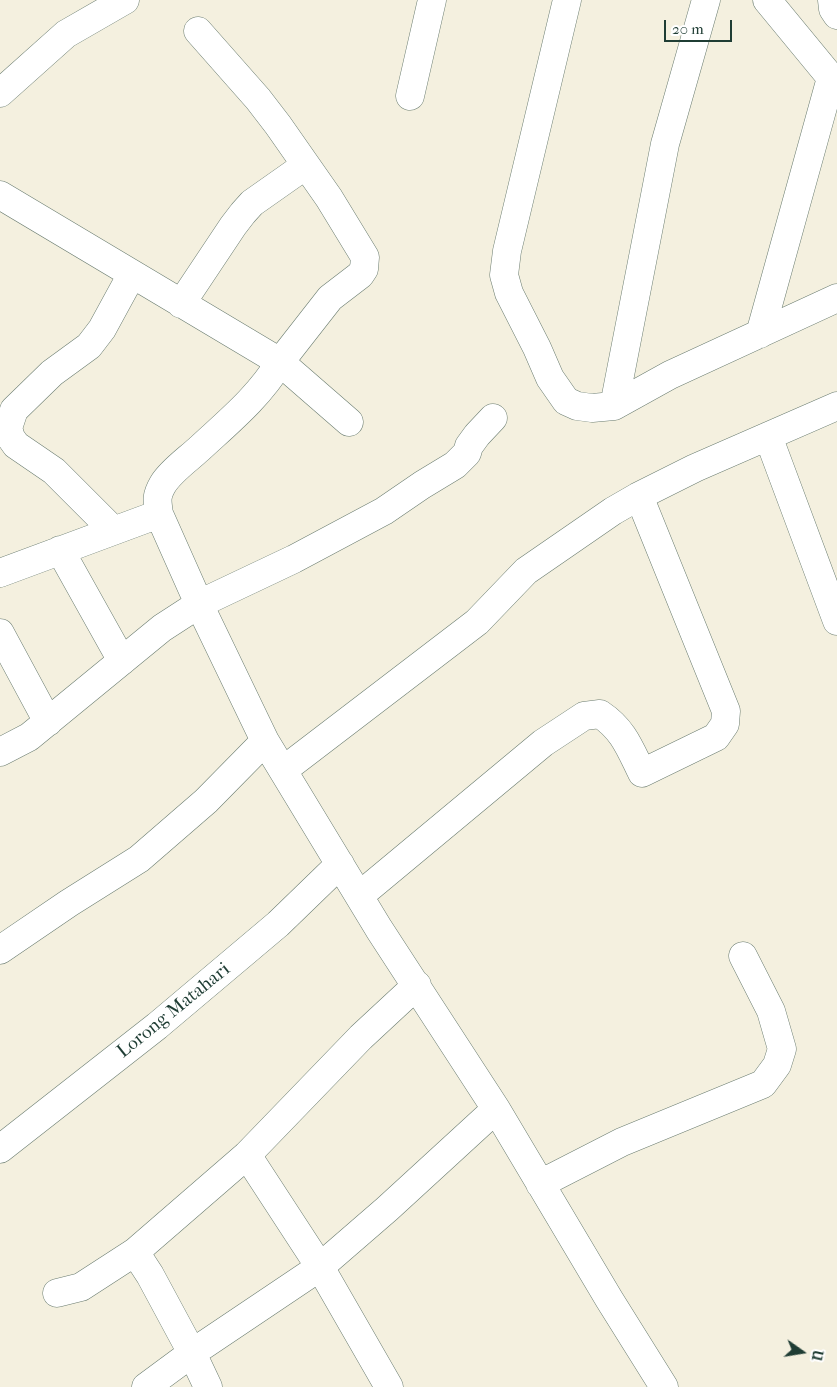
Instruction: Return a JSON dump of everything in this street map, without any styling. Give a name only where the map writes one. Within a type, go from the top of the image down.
[{"type":"street","points":[[0,93],[66,34],[125,0]]},
{"type":"street","points":[[410,96],[432,0]]},
{"type":"street","points":[[567,0],[507,251],[504,275],[509,294],[538,348],[550,378],[566,400],[577,406],[592,408],[614,406],[670,375],[837,298]]},
{"type":"street","points":[[614,406],[665,144],[706,0]]},
{"type":"street","points":[[760,334],[834,82],[767,0]]},
{"type":"street","points":[[832,0],[837,15]]},
{"type":"street","points":[[198,31],[258,98],[278,125],[355,239],[365,257],[364,269],[360,275],[330,298],[249,404],[164,483],[157,497],[158,514],[198,604],[265,741],[379,929],[496,1109],[664,1387]]},
{"type":"street","points":[[182,304],[243,213],[252,203],[306,165]]},
{"type":"street","points":[[0,195],[280,362],[349,422]]},
{"type":"street","points":[[112,530],[54,471],[16,445],[11,438],[8,428],[14,410],[52,372],[89,346],[102,329],[132,274]]},
{"type":"street","points":[[282,768],[290,766],[476,622],[526,571],[613,511],[695,468],[837,406]]},
{"type":"street","points":[[0,752],[29,737],[162,628],[198,604],[294,559],[384,510],[455,465],[467,453],[469,446],[477,435],[493,418]]},
{"type":"street","points":[[768,436],[837,621]]},
{"type":"street","points":[[359,896],[543,743],[584,716],[600,714],[611,721],[624,736],[642,773],[716,738],[725,724],[726,711],[639,496]]},
{"type":"street","points":[[0,572],[158,514]]},
{"type":"street","points":[[60,550],[122,661]]},
{"type":"street","points":[[0,633],[48,722]]},
{"type":"street","points":[[0,950],[138,859],[206,801],[265,741]]},
{"type":"street","name":"Lorong Matahari","points":[[0,1149],[157,1026],[278,924],[340,864]]},
{"type":"street","points":[[540,1184],[622,1142],[763,1084],[777,1065],[782,1049],[771,1011],[743,956]]},
{"type":"street","points":[[57,1293],[81,1287],[135,1252],[247,1154],[361,1037],[417,985]]},
{"type":"street","points":[[146,1387],[192,1353],[320,1267],[387,1209],[496,1109]]},
{"type":"street","points":[[247,1154],[320,1267],[388,1387]]},
{"type":"street","points":[[135,1252],[150,1275],[208,1387]]}]
